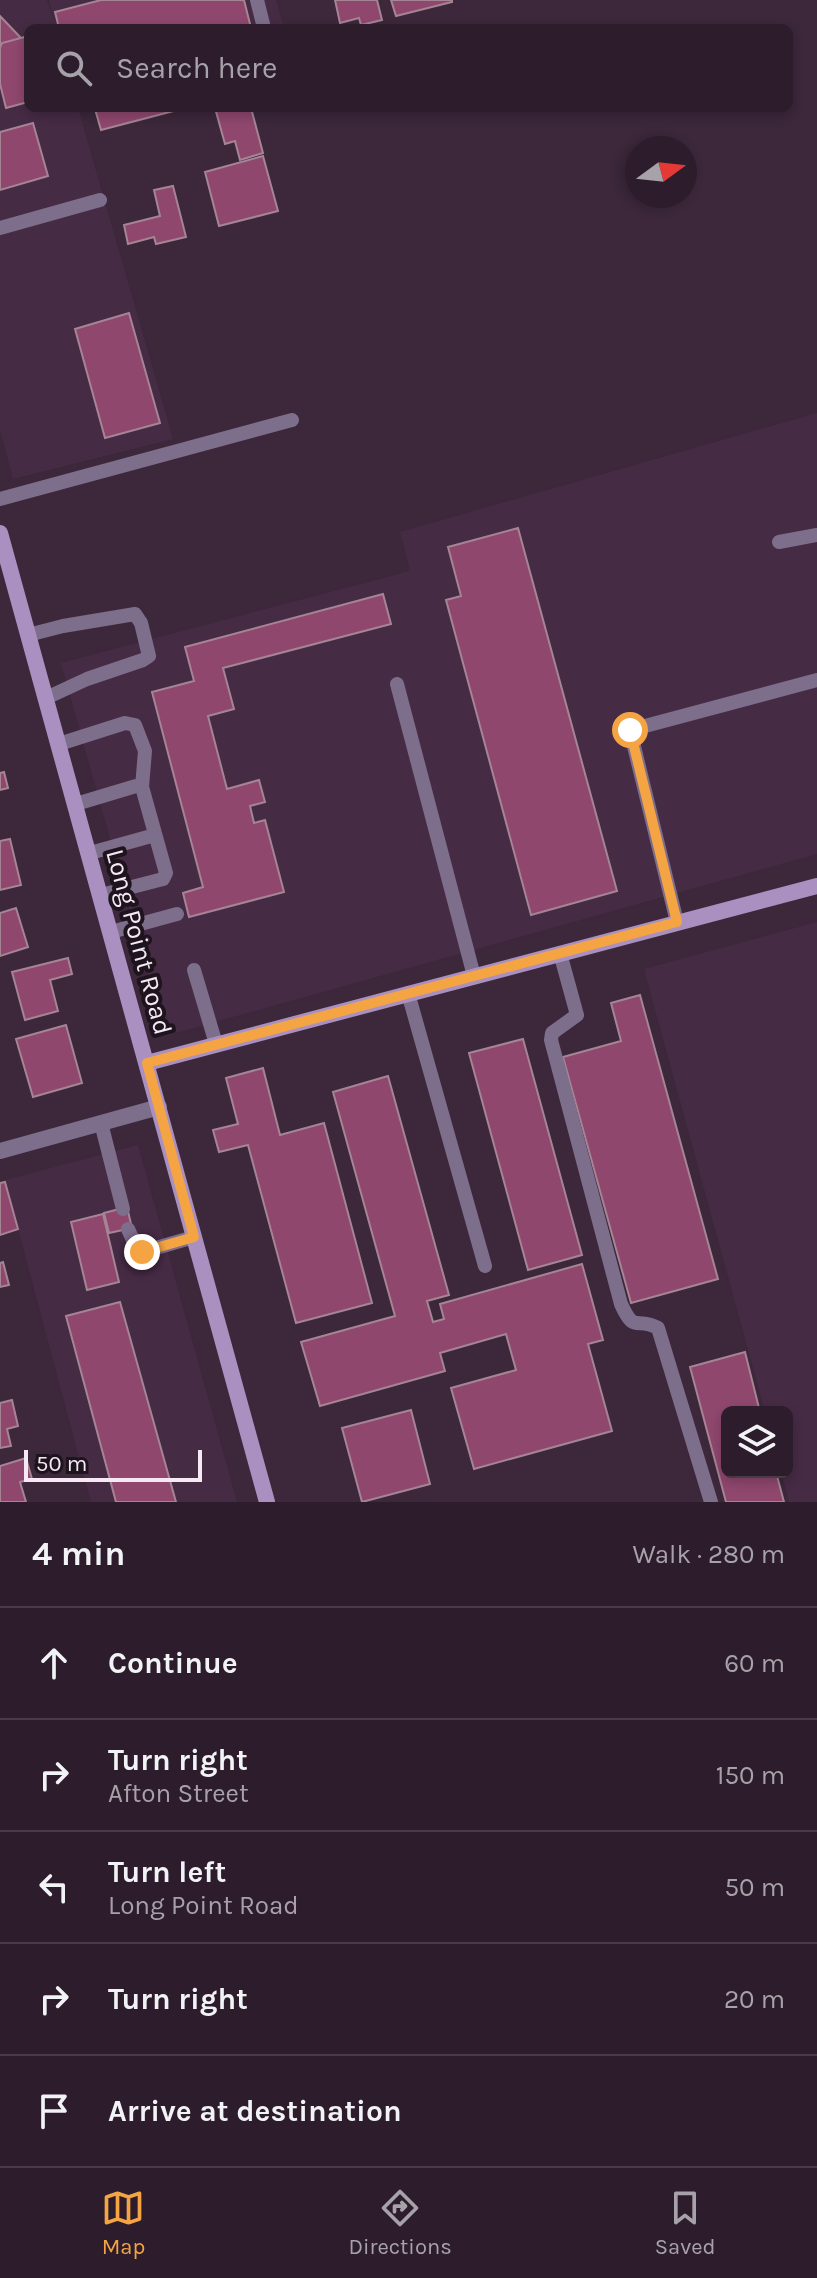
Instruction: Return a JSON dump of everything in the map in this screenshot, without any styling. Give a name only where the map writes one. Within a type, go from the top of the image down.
[{"type":"main road","name":"Long Point Road","points":[[0,533],[267,1502]]},
{"type":"main road","points":[[147,1063],[817,886]]},
{"type":"street","points":[[0,1151],[159,1107]]},
{"type":"lane","points":[[257,0],[263,24]]},
{"type":"lane","points":[[0,228],[100,200]]},
{"type":"lane","points":[[0,499],[292,420]]},
{"type":"lane","points":[[779,542],[817,535]]},
{"type":"lane","points":[[28,635],[135,614],[141,623],[149,656],[46,698]]},
{"type":"lane","points":[[677,922],[630,730],[817,680]]},
{"type":"lane","points":[[397,684],[474,976]]},
{"type":"lane","points":[[59,744],[125,723],[135,725],[145,751],[142,787],[166,873],[163,879],[101,895]]},
{"type":"lane","points":[[76,804],[136,786],[142,787]]},
{"type":"lane","points":[[90,853],[155,835]]},
{"type":"lane","points":[[111,932],[177,914]]},
{"type":"lane","points":[[560,953],[577,1015],[552,1033],[551,1040],[621,1304],[628,1320],[635,1325],[651,1324],[658,1328],[711,1502]]},
{"type":"lane","points":[[194,970],[216,1044]]},
{"type":"lane","points":[[408,993],[485,1266]]},
{"type":"lane","points":[[101,1123],[123,1209]]},
{"type":"lane","points":[[128,1229],[138,1251],[142,1252],[194,1237]]},
{"type":"shaded area","points":[[0,0],[47,0],[54,22],[49,0],[276,0],[283,24],[24,24],[24,112],[79,112],[173,439],[13,479],[0,430]]},
{"type":"shaded area","points":[[817,413],[817,854],[165,1036],[61,663],[410,571],[400,532]]},
{"type":"shaded area","points":[[817,922],[817,1502],[789,1502],[783,1478],[793,1478],[793,1406],[763,1406],[644,969]]},
{"type":"shaded area","points":[[138,1145],[237,1502],[91,1502],[5,1180]]},
{"type":"building","points":[[101,0],[244,0],[250,24],[58,24],[55,12]]},
{"type":"building","points":[[335,0],[377,0],[382,20],[361,24],[359,18],[340,23]]},
{"type":"building","points":[[391,0],[452,0],[452,2],[396,16]]},
{"type":"building","points":[[0,16],[21,38],[2,43],[0,48]]},
{"type":"building","points":[[24,37],[24,103],[6,108],[0,84],[2,43]]},
{"type":"building","points":[[96,112],[170,112],[101,130]]},
{"type":"building","points":[[216,112],[252,112],[263,153],[240,160],[235,141],[225,144]]},
{"type":"building","points":[[33,123],[48,176],[0,190],[0,132]]},
{"type":"building","points":[[263,156],[278,211],[219,226],[205,172]]},
{"type":"building","points":[[173,186],[186,237],[156,244],[154,237],[128,244],[124,225],[160,216],[154,190]]},
{"type":"building","points":[[129,313],[160,423],[105,438],[75,329]]},
{"type":"building","points":[[518,528],[617,891],[531,915],[446,600],[461,596],[448,547]]},
{"type":"building","points":[[383,594],[391,624],[223,668],[234,709],[208,716],[227,789],[259,780],[265,802],[250,806],[254,823],[265,820],[284,892],[189,917],[183,893],[203,887],[152,692],[194,681],[185,647]]},
{"type":"building","points":[[4,772],[8,788],[0,790],[0,773]]},
{"type":"building","points":[[10,839],[21,885],[0,890],[0,841]]},
{"type":"building","points":[[16,908],[28,947],[0,956],[0,913]]},
{"type":"building","points":[[68,958],[72,974],[50,980],[58,1011],[25,1020],[12,972]]},
{"type":"building","points":[[640,995],[718,1279],[631,1303],[563,1057],[621,1041],[611,1003]]},
{"type":"building","points":[[66,1025],[82,1083],[33,1097],[16,1039]]},
{"type":"building","points":[[523,1039],[582,1255],[528,1270],[469,1053]]},
{"type":"building","points":[[263,1068],[280,1135],[324,1123],[372,1303],[296,1323],[248,1145],[219,1152],[213,1130],[238,1124],[226,1078]]},
{"type":"building","points":[[388,1076],[449,1295],[427,1301],[433,1322],[444,1319],[440,1304],[582,1264],[603,1340],[588,1344],[612,1431],[474,1469],[451,1388],[516,1370],[506,1334],[440,1353],[445,1371],[320,1406],[301,1342],[395,1316],[333,1092]]},
{"type":"building","points":[[5,1182],[18,1229],[0,1235],[0,1183]]},
{"type":"building","points":[[127,1207],[132,1228],[109,1233],[104,1213]]},
{"type":"building","points":[[103,1214],[119,1282],[87,1290],[71,1222]]},
{"type":"building","points":[[3,1262],[9,1285],[0,1287],[0,1263]]},
{"type":"building","points":[[120,1302],[176,1502],[116,1502],[66,1316]]},
{"type":"building","points":[[745,1352],[758,1406],[721,1406],[721,1478],[778,1478],[784,1502],[726,1502],[690,1367]]},
{"type":"building","points":[[12,1400],[18,1426],[7,1429],[11,1446],[0,1448],[0,1403]]},
{"type":"building","points":[[411,1410],[430,1484],[362,1502],[342,1428]]},
{"type":"building","points":[[26,1458],[32,1479],[20,1482],[26,1502],[0,1502],[0,1466]]},
{"type":"route","points":[[142,1252],[194,1237],[147,1063],[677,922],[630,730]]}]
